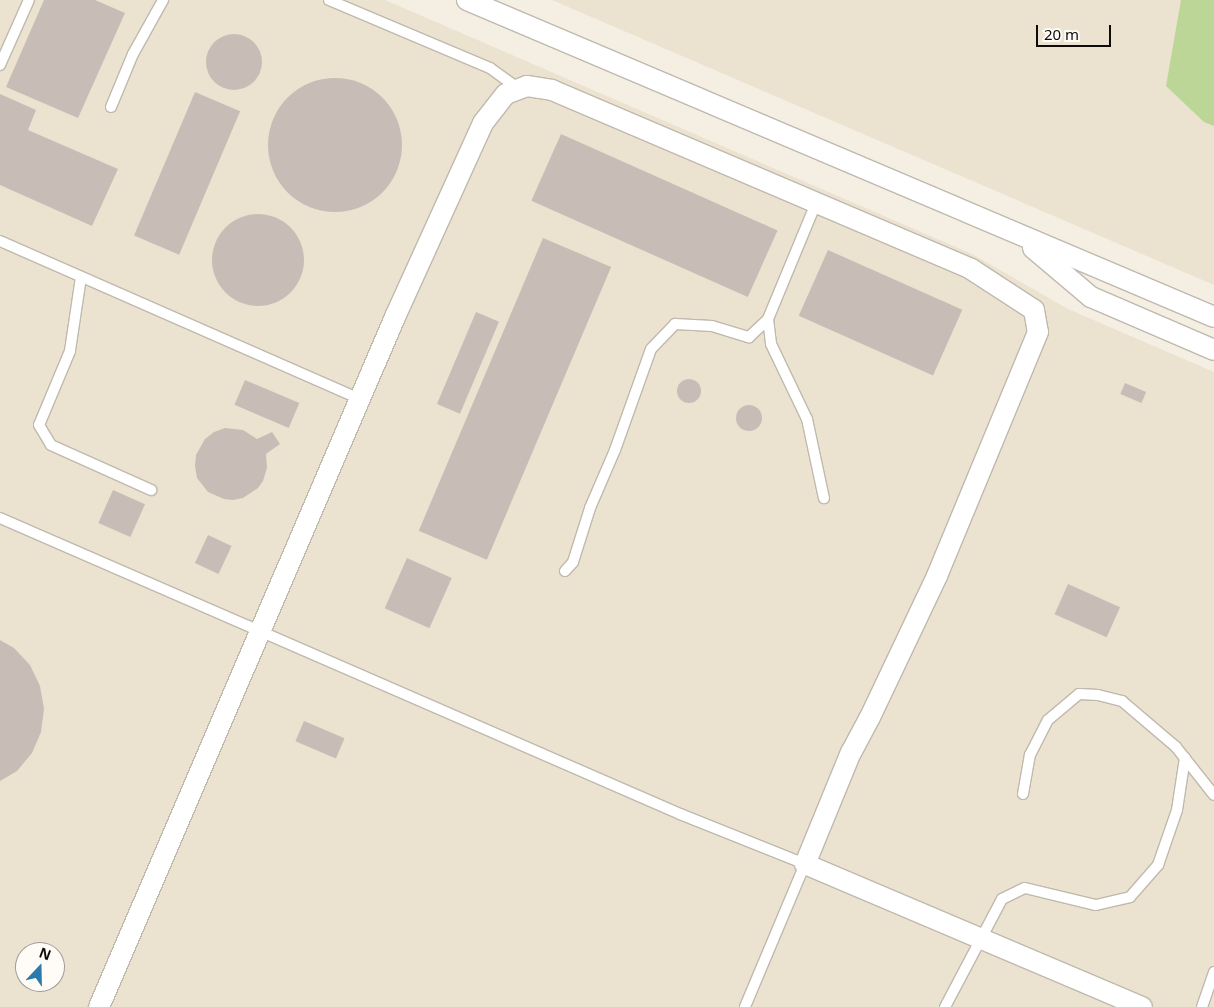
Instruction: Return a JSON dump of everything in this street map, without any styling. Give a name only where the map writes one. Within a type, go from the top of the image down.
[{"type":"street","points":[[467,0],[1214,317]]},
{"type":"street","points":[[99,1007],[360,399],[483,123],[506,94],[527,86],[552,90],[971,269],[1034,310],[1038,332],[937,576],[870,718],[851,752],[805,864],[1142,1007]]},
{"type":"street","points":[[1016,234],[1091,297],[1214,350]]},
{"type":"lane","points":[[0,65],[29,0]]},
{"type":"lane","points":[[111,107],[132,54],[163,0]]},
{"type":"lane","points":[[329,0],[490,68],[519,89]]},
{"type":"lane","points":[[565,571],[573,562],[590,508],[615,450],[651,349],[675,324],[712,326],[749,337],[768,319],[816,203]]},
{"type":"lane","points":[[0,241],[360,399]]},
{"type":"lane","points":[[81,277],[70,351],[39,425],[51,444],[151,490]]},
{"type":"lane","points":[[768,319],[771,344],[806,419],[824,498]]},
{"type":"lane","points":[[0,518],[680,814],[805,864],[745,1007]]},
{"type":"lane","points":[[1023,794],[1030,755],[1048,720],[1079,694],[1098,694],[1122,701],[1160,731],[1214,795]]},
{"type":"lane","points":[[945,1007],[1002,899],[1025,888],[1096,904],[1130,897],[1158,865],[1177,810],[1184,758]]},
{"type":"lane","points":[[1202,1007],[1214,972]]},
{"type":"shaded area","points":[[0,0],[385,0],[972,254],[1068,309],[1214,372],[1214,1007],[0,1007]]},
{"type":"shaded area","points":[[552,0],[1214,0],[1214,285]]},
{"type":"green space","points":[[1181,0],[1214,0],[1214,126],[1204,122],[1166,86]]},
{"type":"building","points":[[44,0],[95,0],[125,13],[78,118],[6,87]]},
{"type":"building","points":[[234,34],[245,36],[254,42],[260,51],[262,62],[260,73],[254,82],[245,88],[234,90],[223,88],[214,82],[208,73],[206,62],[208,51],[214,42],[223,36]]},
{"type":"building","points":[[335,78],[361,83],[383,97],[397,119],[402,145],[397,171],[383,193],[361,207],[335,212],[309,207],[287,193],[273,171],[268,145],[273,119],[287,97],[309,83]]},
{"type":"building","points":[[195,92],[240,111],[179,255],[134,236]]},
{"type":"building","points":[[0,94],[36,110],[28,130],[118,169],[92,226],[0,185]]},
{"type":"building","points":[[561,134],[778,230],[748,297],[531,201]]},
{"type":"building","points":[[258,214],[276,218],[290,228],[300,242],[304,260],[300,278],[290,292],[276,302],[258,306],[240,302],[226,292],[216,278],[212,260],[216,242],[226,228],[240,218]]},
{"type":"building","points":[[543,238],[611,267],[487,560],[419,531]]},
{"type":"building","points":[[828,250],[962,310],[933,376],[799,316]]},
{"type":"building","points":[[476,312],[499,322],[460,414],[437,404]]},
{"type":"building","points":[[689,379],[698,382],[701,391],[698,400],[689,403],[680,400],[677,391],[680,382]]},
{"type":"building","points":[[245,380],[299,403],[289,428],[234,405]]},
{"type":"building","points":[[1125,383],[1146,392],[1141,403],[1120,394]]},
{"type":"building","points":[[749,405],[758,409],[762,418],[758,427],[749,431],[740,427],[736,418],[740,409]]},
{"type":"building","points":[[225,428],[243,430],[257,439],[272,432],[280,444],[266,454],[267,468],[263,481],[258,488],[243,498],[233,500],[224,499],[208,492],[197,478],[195,466],[196,455],[205,439],[214,432]]},
{"type":"building","points":[[113,490],[145,504],[130,537],[98,523]]},
{"type":"building","points":[[208,535],[232,546],[218,574],[195,563]]},
{"type":"building","points":[[407,558],[452,578],[429,628],[385,608]]},
{"type":"building","points":[[1068,584],[1120,607],[1107,637],[1055,614]]},
{"type":"building","points":[[0,640],[14,648],[30,665],[40,686],[44,709],[41,732],[32,753],[17,771],[0,781]]},
{"type":"building","points":[[304,721],[345,738],[336,758],[295,741]]}]
